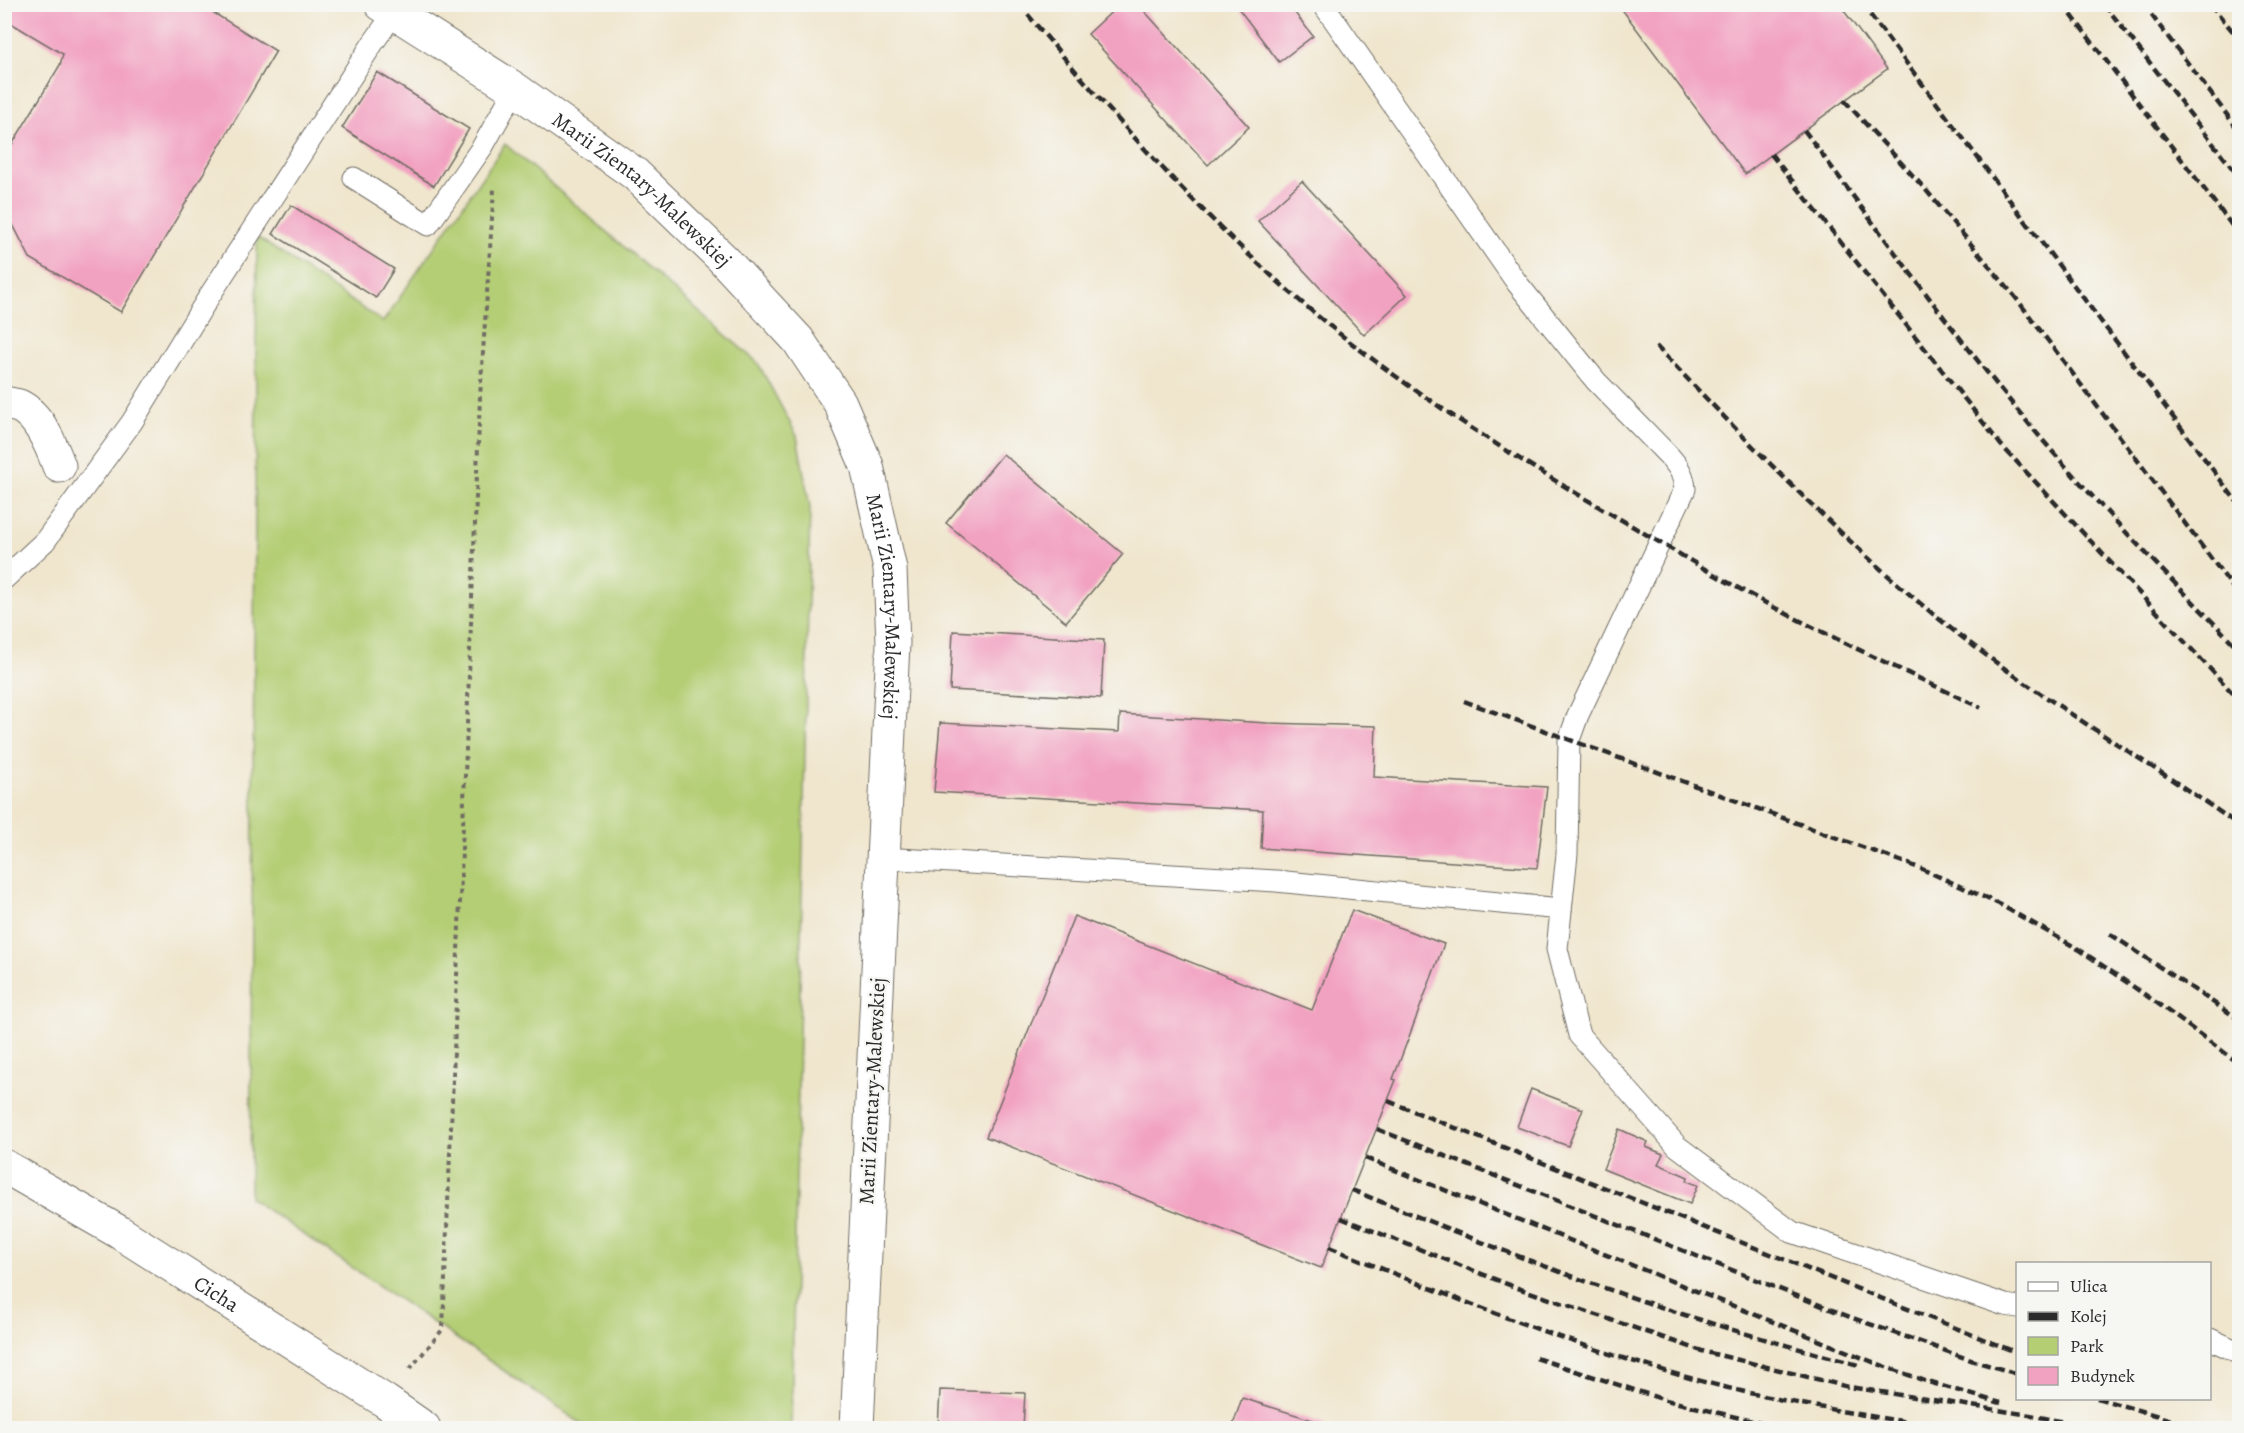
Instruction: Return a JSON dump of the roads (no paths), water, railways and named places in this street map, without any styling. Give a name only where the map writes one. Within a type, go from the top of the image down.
[{"type":"street","name":"Marii Zientary-Malewskiej","points":[[387,9],[515,89],[635,174],[723,259],[798,340],[840,403],[867,466],[890,569],[893,643],[857,1428]]},
{"type":"street","points":[[4,404],[20,407],[36,422],[49,441],[59,466]]},
{"type":"street","name":"Cicha","points":[[4,1166],[119,1232],[424,1428]]},
{"type":"lane","points":[[1323,4],[1517,283],[1596,381],[1669,456],[1684,477],[1685,489],[1578,715],[1569,740],[1567,854],[1557,949],[1579,1035],[1677,1146],[1792,1232],[2016,1307]]},
{"type":"lane","points":[[4,579],[45,541],[132,422],[210,295],[366,53],[387,9]]},
{"type":"lane","points":[[354,178],[428,225],[483,146],[515,89]]},
{"type":"lane","points":[[59,466],[81,493]]},
{"type":"lane","points":[[882,858],[1276,881],[1561,909]]},
{"type":"lane","points":[[2211,1339],[2240,1353]]},
{"type":"railway","points":[[1019,4],[1127,130],[1203,210],[1283,286],[1391,373],[1530,465],[1715,575],[1809,625],[1981,708]]},
{"type":"railway","points":[[1862,4],[2240,506]]},
{"type":"railway","points":[[2063,4],[2240,236]]},
{"type":"railway","points":[[2104,4],[2240,178]]},
{"type":"railway","points":[[2143,4],[2240,132]]},
{"type":"railway","points":[[2210,4],[2240,40]]},
{"type":"railway","points":[[1844,100],[1925,189],[2016,298],[2240,597]]},
{"type":"railway","points":[[1804,130],[1949,324],[2040,437],[2113,518],[2240,650]]},
{"type":"railway","points":[[1771,154],[2001,445],[2240,701]]},
{"type":"railway","points":[[1656,346],[1825,518],[1933,614],[2045,697],[2240,826]]},
{"type":"railway","points":[[1464,701],[1922,869],[1999,904],[2080,950],[2240,1064]]},
{"type":"railway","points":[[2110,934],[2240,1020]]},
{"type":"railway","points":[[1388,1101],[2016,1352]]},
{"type":"railway","points":[[1377,1129],[1850,1317],[2016,1373]]},
{"type":"railway","points":[[1365,1158],[1878,1364],[1928,1382],[2001,1403]]},
{"type":"railway","points":[[1352,1190],[1612,1291],[1721,1326],[1862,1366]]},
{"type":"railway","points":[[1341,1218],[1512,1286],[1702,1351],[1849,1387],[2030,1415],[2094,1428]]},
{"type":"railway","points":[[1329,1247],[1524,1324],[1674,1373],[1780,1399],[1948,1428]]},
{"type":"railway","points":[[1536,1358],[1662,1399],[1781,1428]]},
{"type":"railway","points":[[2104,1400],[2199,1428]]}]
